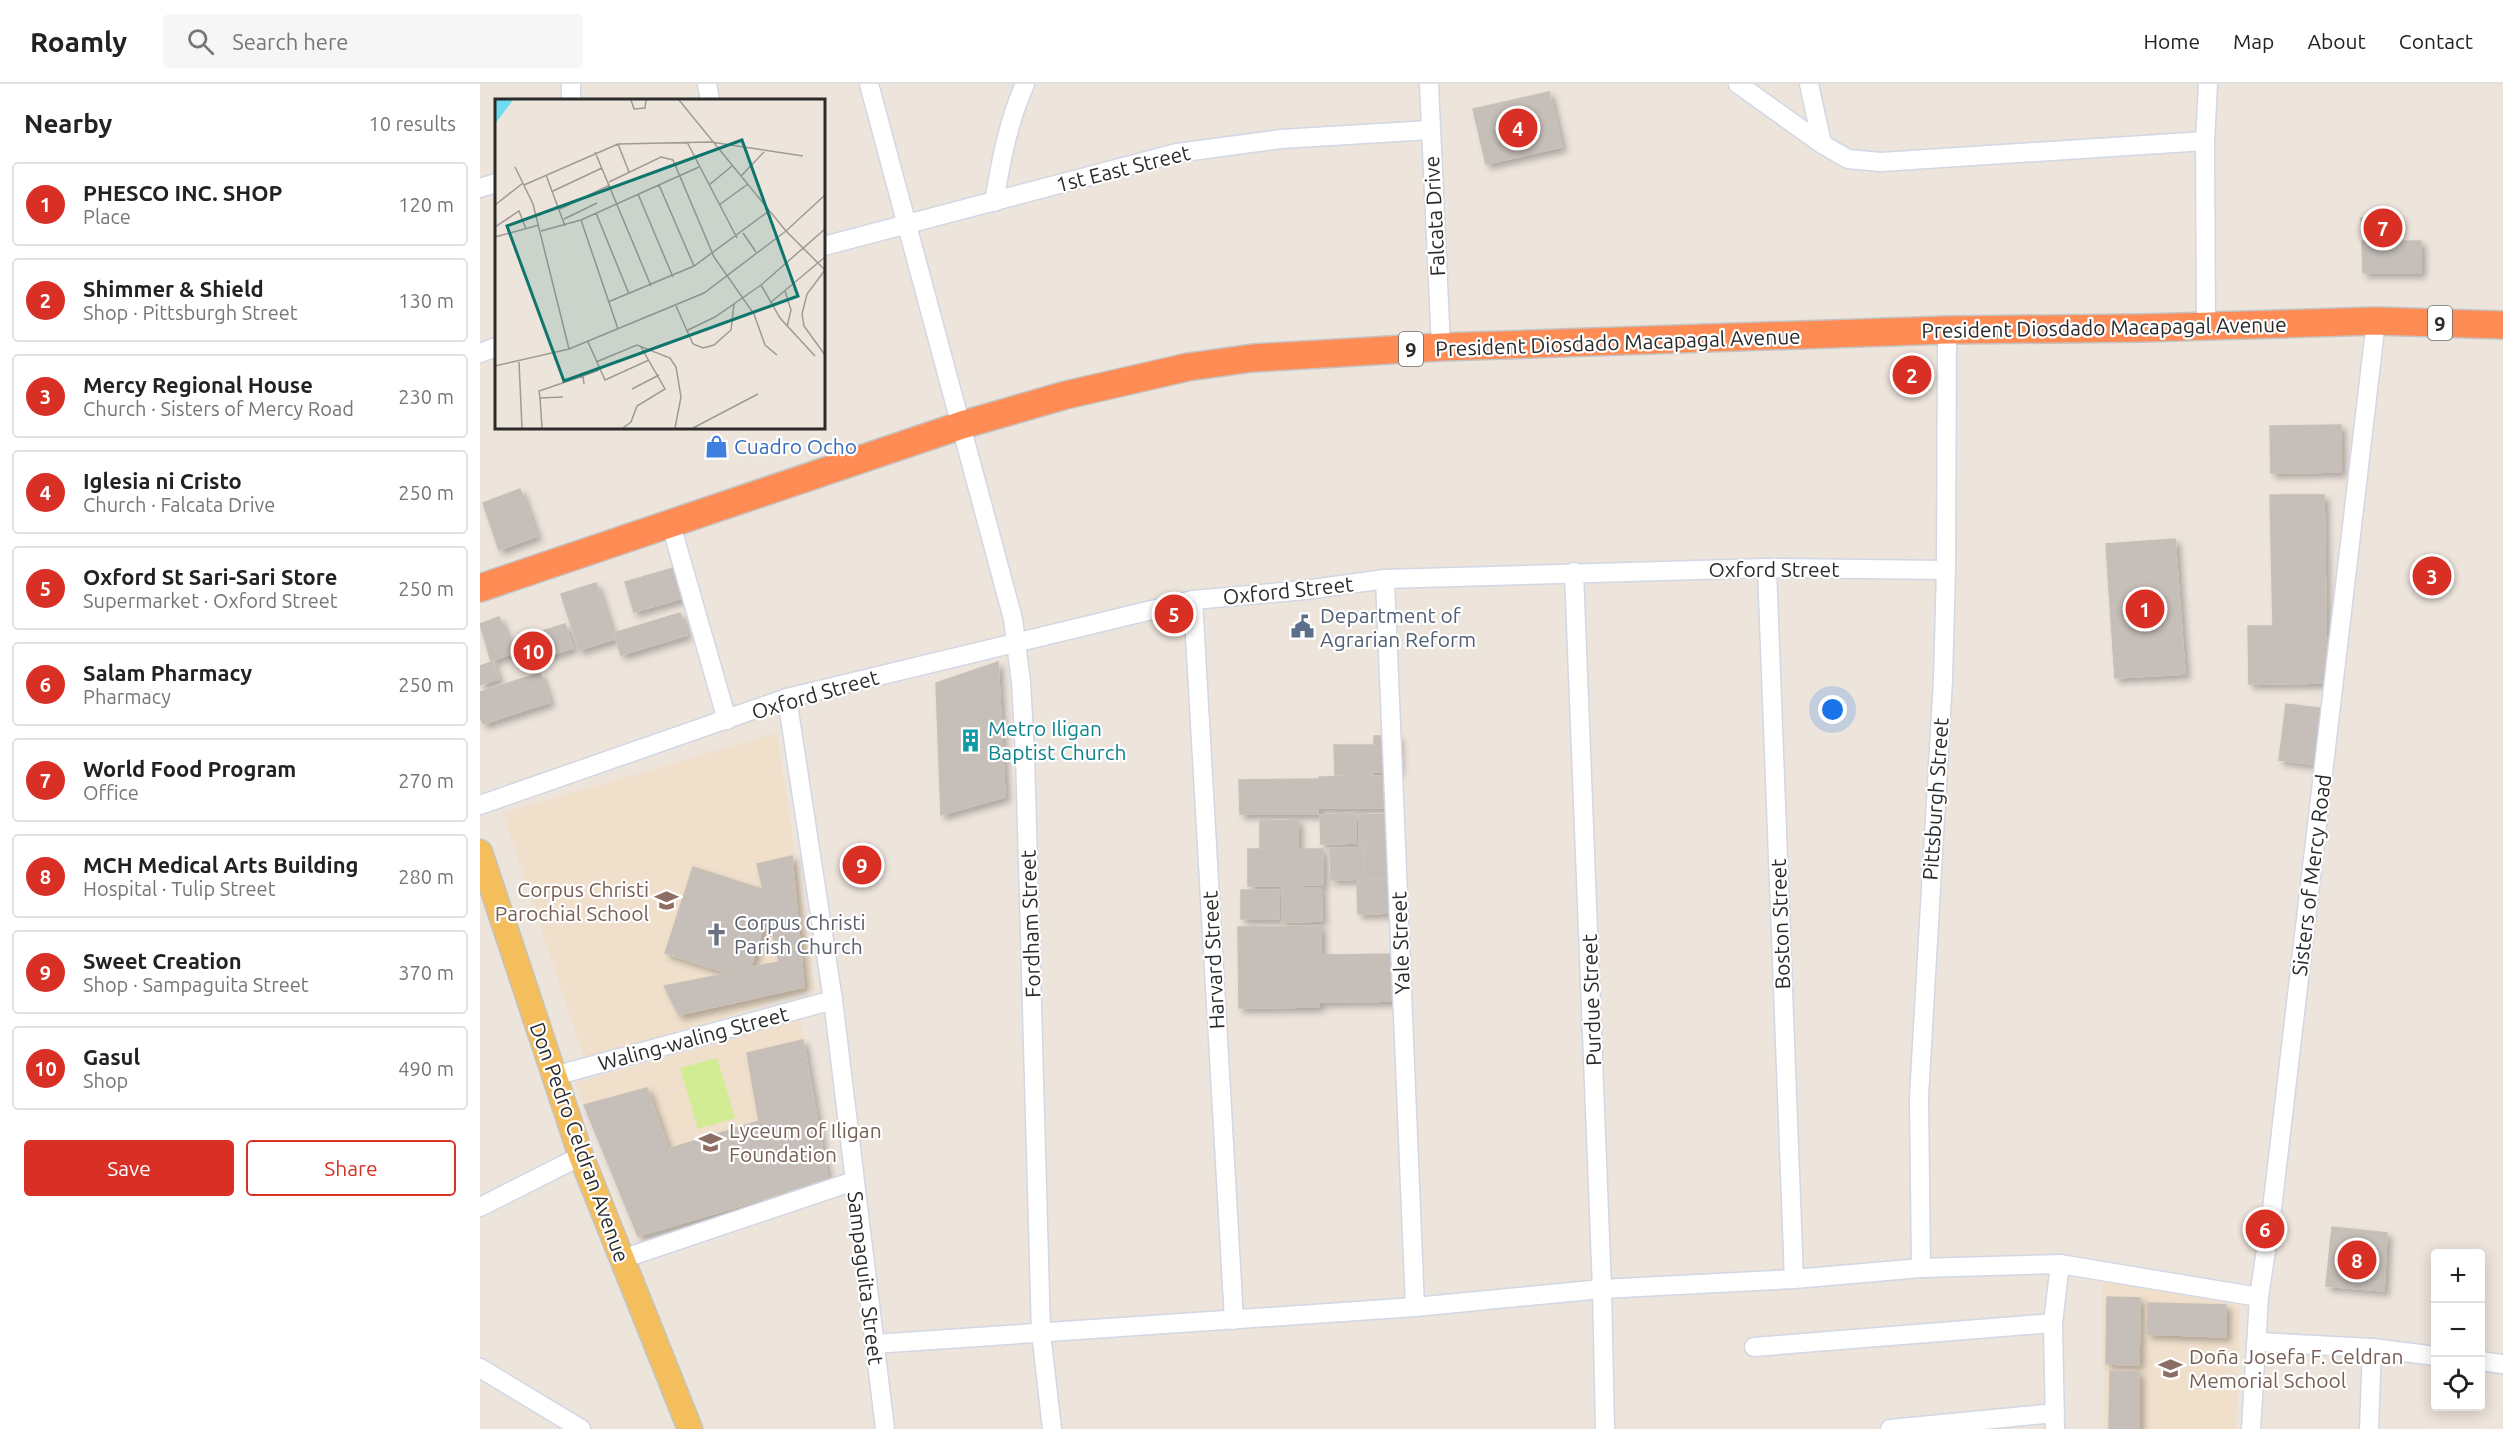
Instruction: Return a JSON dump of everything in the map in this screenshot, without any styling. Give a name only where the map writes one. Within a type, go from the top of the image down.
[{"type":"highway","name":"President Diosdado Macapagal Avenue","points":[[480,588],[962,425],[1066,394],[1188,367],[1253,358],[1441,347],[1947,330],[2142,328],[2376,321],[2503,325]]},
{"type":"main road","name":"Don Pedro Celdran Avenue","points":[[480,852],[581,1156],[690,1429]]},
{"type":"street","points":[[707,84],[710,99]]},
{"type":"street","name":"Fordham Street","points":[[869,84],[962,425],[1008,600],[1016,643],[1021,682],[1025,754],[1041,1333],[1052,1429]]},
{"type":"street","points":[[994,202],[1010,121],[1025,84]]},
{"type":"street","name":"Falcata Drive","points":[[1429,84],[1441,347]]},
{"type":"street","points":[[1738,84],[1822,144],[1848,159],[1881,162],[2205,141]]},
{"type":"street","points":[[1809,84],[1822,144]]},
{"type":"street","points":[[2206,325],[2205,141],[2208,84]]},
{"type":"street","name":"1st East Street","points":[[825,246],[1177,153],[1281,139],[1430,130]]},
{"type":"street","points":[[480,188],[495,183]]},
{"type":"street","name":"Sisters of Mercy Road","points":[[2251,1429],[2259,1297],[2272,1209],[2376,321]]},
{"type":"street","name":"Pittsburgh Street","points":[[1921,1268],[1919,1097],[1925,957],[1938,778],[1946,570],[1947,330]]},
{"type":"street","points":[[480,352],[495,347]]},
{"type":"street","points":[[671,525],[727,720]]},
{"type":"street","name":"Oxford Street","points":[[480,805],[787,698],[1193,600],[1305,590],[1385,579],[1767,568],[1946,570]]},
{"type":"street","name":"Boston Street","points":[[1767,568],[1794,1280]]},
{"type":"street","name":"Purdue Street","points":[[1575,572],[1602,1289],[1605,1429]]},
{"type":"street","name":"Yale Street","points":[[1385,579],[1415,1307]]},
{"type":"street","name":"Harvard Street","points":[[1193,600],[1234,1320]]},
{"type":"street","name":"Sampaguita Street","points":[[787,698],[832,1000],[885,1429]]},
{"type":"street","name":"Waling-waling Street","points":[[554,1076],[832,1000]]},
{"type":"street","points":[[480,1207],[581,1156]]},
{"type":"street","points":[[622,1259],[854,1181]]},
{"type":"street","points":[[874,1344],[1415,1307],[1602,1289],[1794,1280],[1921,1268],[2060,1264],[2259,1297]]},
{"type":"street","points":[[1890,1429],[2055,1421],[2053,1323],[2060,1264]]},
{"type":"street","points":[[1754,1347],[2053,1323]]},
{"type":"street","points":[[2258,1342],[2372,1348],[2431,1355]]},
{"type":"street","points":[[2369,1429],[2372,1348]]},
{"type":"street","points":[[2485,1362],[2503,1364]]},
{"type":"street","points":[[480,1368],[581,1429]]},
{"type":"shaded area","name":"Corpus Christi Parochial School","points":[[777,733],[815,989],[585,1060],[503,813]]},
{"type":"shaded area","name":"Lyceum of Iligan Foundation","points":[[800,1020],[828,1180],[638,1236],[575,1083]]},
{"type":"shaded area","name":"Doña Josefa F. Celdran Memorial School","points":[[2103,1280],[2240,1306],[2236,1429],[2104,1429]]},
{"type":"green space","points":[[717,1058],[735,1118],[698,1129],[680,1068]]},
{"type":"building","points":[[1549,92],[1562,147],[1486,164],[1473,109]]},
{"type":"building","points":[[2399,217],[2399,232],[2361,232],[2361,218]]},
{"type":"building","points":[[2362,241],[2421,241],[2421,273],[2363,273]]},
{"type":"building","points":[[2341,425],[2341,472],[2271,473],[2270,426]]},
{"type":"building","points":[[520,489],[537,536],[499,550],[483,503]]},
{"type":"building","points":[[2270,495],[2324,495],[2327,683],[2249,684],[2248,626],[2273,626]]},
{"type":"building","points":[[2175,539],[2185,674],[2115,678],[2106,544]]},
{"type":"building","points":[[677,567],[686,597],[634,612],[625,582]]},
{"type":"building","points":[[596,583],[614,639],[579,650],[561,594]]},
{"type":"building","points":[[680,613],[687,635],[621,655],[614,633]]},
{"type":"building","points":[[499,617],[513,653],[491,661],[480,624]]},
{"type":"building","points":[[565,624],[573,648],[547,656],[539,632]]},
{"type":"building","points":[[492,662],[499,679],[480,685],[480,666]]},
{"type":"building","name":"Metro Iligan Baptist Church","points":[[998,662],[1005,797],[941,815],[936,683]]},
{"type":"building","points":[[540,673],[550,702],[483,724],[480,716],[480,692]]},
{"type":"building","points":[[2286,704],[2326,709],[2319,765],[2279,760]]},
{"type":"building","points":[[1374,736],[1398,736],[1398,772],[1374,772]]},
{"type":"building","points":[[1334,745],[1373,745],[1373,774],[1335,775]]},
{"type":"building","points":[[1387,776],[1388,808],[1320,808],[1319,777]]},
{"type":"building","points":[[1318,779],[1318,814],[1240,814],[1239,780]]},
{"type":"building","points":[[1356,813],[1356,843],[1321,844],[1320,815]]},
{"type":"building","points":[[1393,814],[1394,844],[1359,845],[1359,815]]},
{"type":"building","points":[[1298,820],[1298,847],[1260,848],[1260,821]]},
{"type":"building","points":[[1389,846],[1390,878],[1366,878],[1365,847]]},
{"type":"building","points":[[1330,848],[1363,848],[1364,879],[1331,880]]},
{"type":"building","points":[[1248,849],[1323,849],[1323,885],[1248,886]]},
{"type":"building","points":[[792,856],[804,987],[679,1015],[664,986],[725,974],[748,981],[752,967],[779,962],[768,913],[773,893],[763,889],[757,864]]},
{"type":"building","name":"Corpus Christi Parish Church","points":[[693,867],[774,893],[747,979],[665,953]]},
{"type":"building","points":[[1389,880],[1391,913],[1358,914],[1357,881]]},
{"type":"building","points":[[1282,888],[1321,888],[1322,921],[1282,922]]},
{"type":"building","points":[[1241,890],[1279,890],[1279,919],[1241,919]]},
{"type":"building","points":[[1321,926],[1321,955],[1400,954],[1401,1001],[1319,1002],[1319,1007],[1239,1008],[1238,927]]},
{"type":"building","name":"Lyceum of Iligan Foundation","points":[[803,1040],[828,1180],[638,1236],[584,1105],[647,1088],[668,1149],[759,1121],[747,1053]]},
{"type":"building","points":[[2332,1227],[2387,1233],[2384,1291],[2326,1286]]},
{"type":"building","points":[[2107,1297],[2140,1298],[2139,1365],[2106,1364]]},
{"type":"building","points":[[2148,1303],[2226,1305],[2226,1337],[2147,1334]]},
{"type":"building","points":[[2110,1371],[2139,1372],[2139,1429],[2109,1429]]},
{"type":"place","name":"Iglesia ni Cristo","points":[[1518,128]]},
{"type":"place","name":"World Food Program","points":[[2383,228]]},
{"type":"place","name":"Shimmer & Shield","points":[[1912,375]]},
{"type":"place","name":"Cuadro Ocho","points":[[716,446]]},
{"type":"place","name":"Mercy Regional House","points":[[2432,576]]},
{"type":"place","name":"PHESCO INC. SHOP","points":[[2145,609]]},
{"type":"place","name":"Oxford St Sari-Sari Store","points":[[1174,614]]},
{"type":"place","name":"Department of Agrarian Reform","points":[[1302,627]]},
{"type":"place","name":"Gasul","points":[[533,651]]},
{"type":"place","name":"Metro Iligan Baptist Church","points":[[970,740]]},
{"type":"place","name":"Sweet Creation","points":[[862,865]]},
{"type":"place","name":"Corpus Christi Parochial School","points":[[667,901]]},
{"type":"place","name":"Corpus Christi Parish Church","points":[[716,934]]},
{"type":"place","name":"Lyceum of Iligan Foundation","points":[[711,1142]]},
{"type":"place","name":"Salam Pharmacy","points":[[2265,1229]]},
{"type":"place","name":"MCH Medical Arts Building","points":[[2357,1260]]},
{"type":"place","name":"Doña Josefa F. Celdran Memorial School","points":[[2171,1368]]}]
